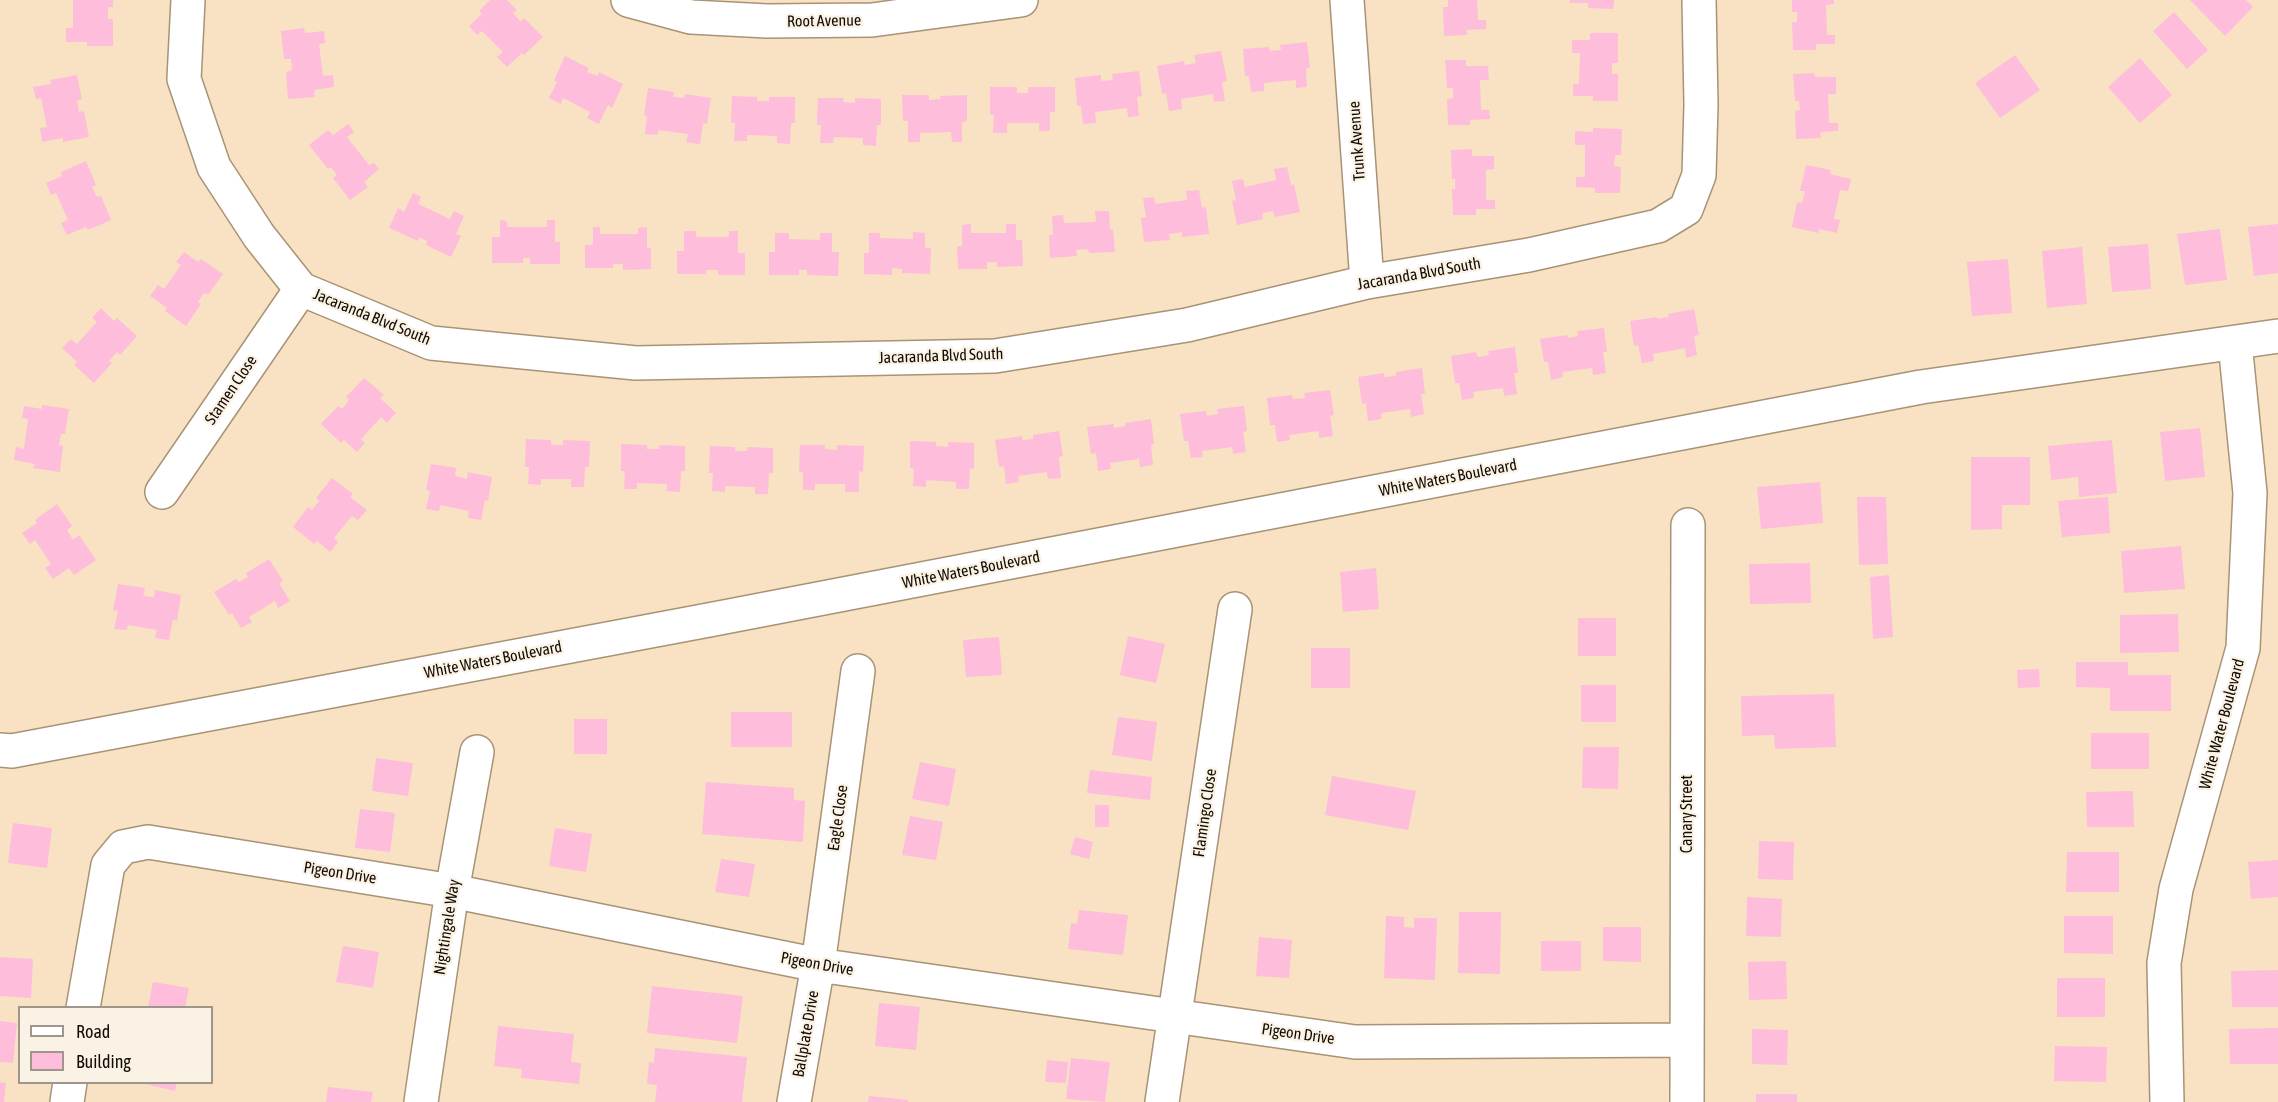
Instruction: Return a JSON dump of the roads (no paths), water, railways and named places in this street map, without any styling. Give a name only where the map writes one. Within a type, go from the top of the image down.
[{"type":"street","name":"Jacaranda Blvd South","points":[[188,0],[184,79],[214,167],[259,236],[301,289],[431,343],[636,363],[996,356],[1187,325],[1367,282],[1528,255],[1658,226],[1686,209],[1699,175],[1701,105],[1699,0]]},
{"type":"street","name":"Root Avenue","points":[[628,0],[691,17],[767,21],[872,20],[1021,0]]},
{"type":"street","name":"Trunk Avenue","points":[[1347,0],[1367,282]]},
{"type":"street","name":"Stamen Close","points":[[162,492],[301,289]]},
{"type":"street","name":"White Waters Boulevard","points":[[0,750],[12,751],[714,619],[1941,384],[2278,336]]},
{"type":"street","name":"White Water Boulevard","points":[[2167,1102],[2164,963],[2175,899],[2243,648],[2250,493],[2235,343]]},
{"type":"street","name":"Canary Street","points":[[1687,1102],[1685,1040],[1688,525]]},
{"type":"street","name":"Flamingo Close","points":[[1162,1102],[1235,609]]},
{"type":"street","name":"Eagle Close","points":[[818,965],[858,671]]},
{"type":"street","name":"Nightingale Way","points":[[422,1102],[452,891],[477,752]]},
{"type":"street","name":"Pigeon Drive","points":[[83,1006],[108,865],[123,847],[148,842],[452,891],[818,965],[1354,1042],[1685,1040]]},
{"type":"street","name":"Ballplate Drive","points":[[794,1102],[818,965]]},
{"type":"street","points":[[67,1102],[70,1084]]}]
